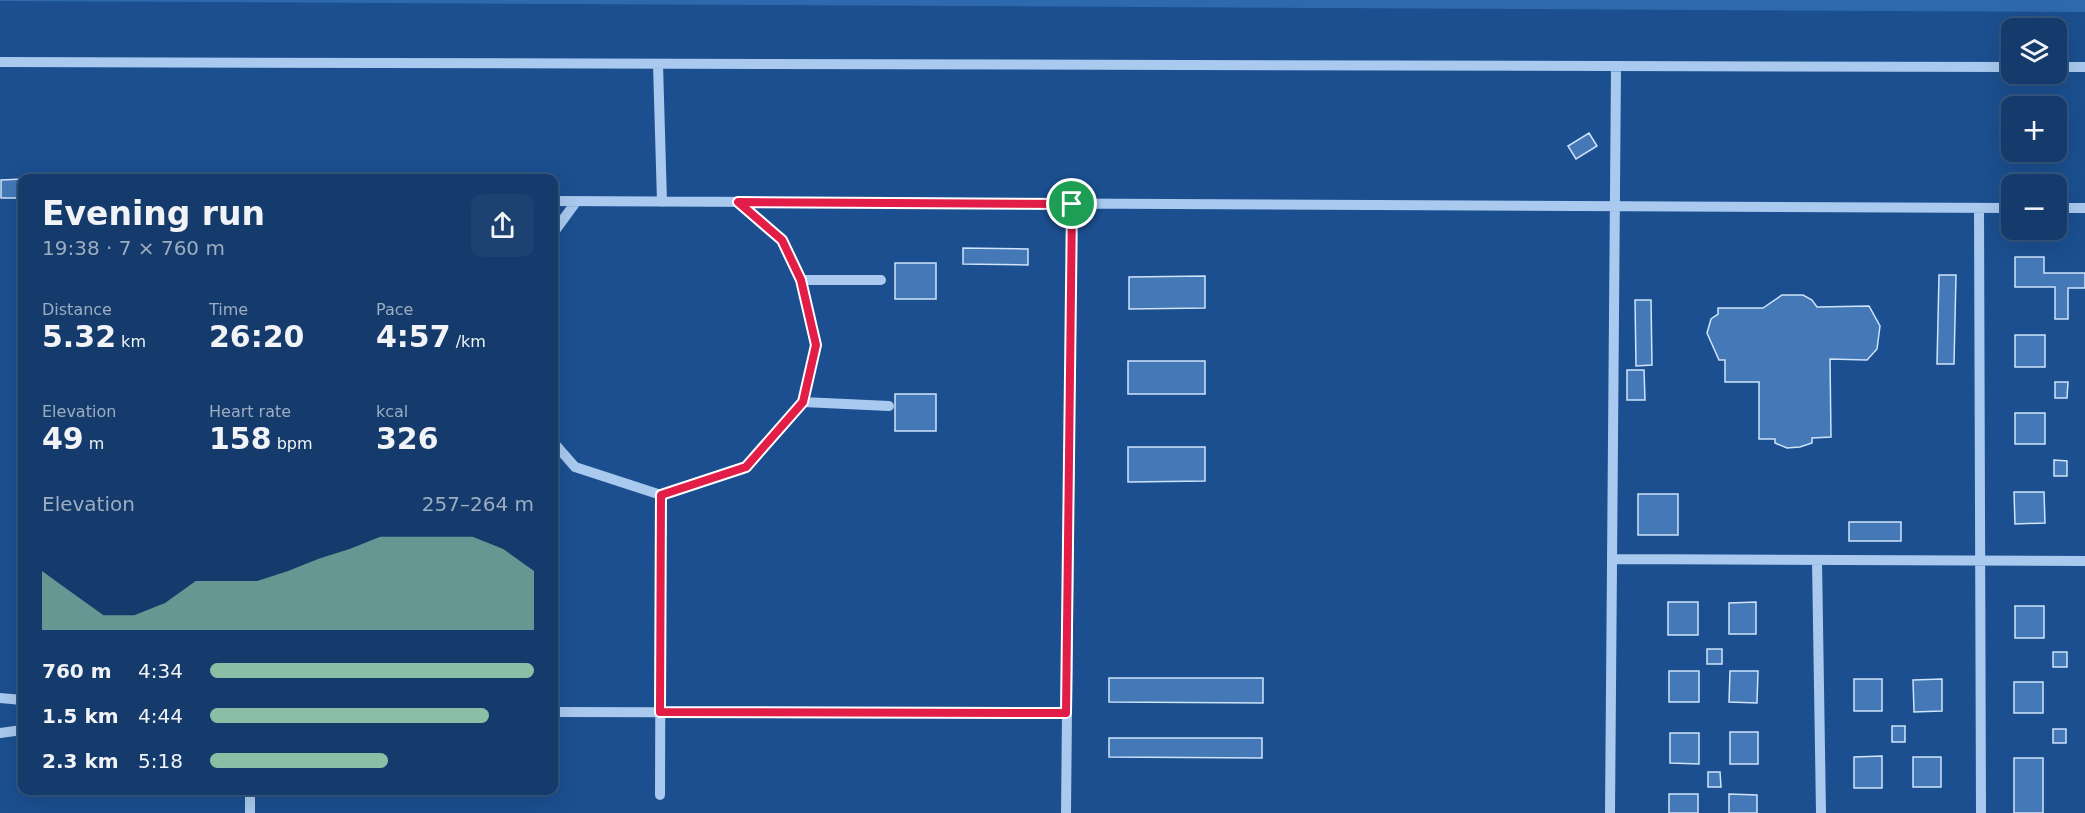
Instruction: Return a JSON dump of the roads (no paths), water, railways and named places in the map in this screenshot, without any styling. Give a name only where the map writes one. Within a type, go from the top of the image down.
[{"type":"lane","points":[[0,62],[2001,67]]},
{"type":"lane","points":[[658,64],[662,202]]},
{"type":"lane","points":[[1611,813],[1616,66]]},
{"type":"lane","points":[[2067,68],[2085,68]]},
{"type":"lane","points":[[558,201],[2001,208]]},
{"type":"lane","points":[[558,227],[576,202]]},
{"type":"lane","points":[[558,448],[574,467],[661,495],[746,467],[803,402],[816,345],[801,280],[782,240],[738,202]]},
{"type":"lane","points":[[1066,813],[1072,204]]},
{"type":"lane","points":[[1979,208],[1981,813]]},
{"type":"lane","points":[[2067,208],[2085,208]]},
{"type":"lane","points":[[801,280],[881,280]]},
{"type":"lane","points":[[803,402],[889,406]]},
{"type":"lane","points":[[660,795],[661,495]]},
{"type":"lane","points":[[1612,559],[2085,561]]},
{"type":"lane","points":[[1817,560],[1821,813]]},
{"type":"lane","points":[[0,698],[18,700]]},
{"type":"lane","points":[[558,712],[1066,713]]},
{"type":"lane","points":[[0,733],[18,731]]},
{"type":"lane","points":[[250,795],[250,813]]}]
